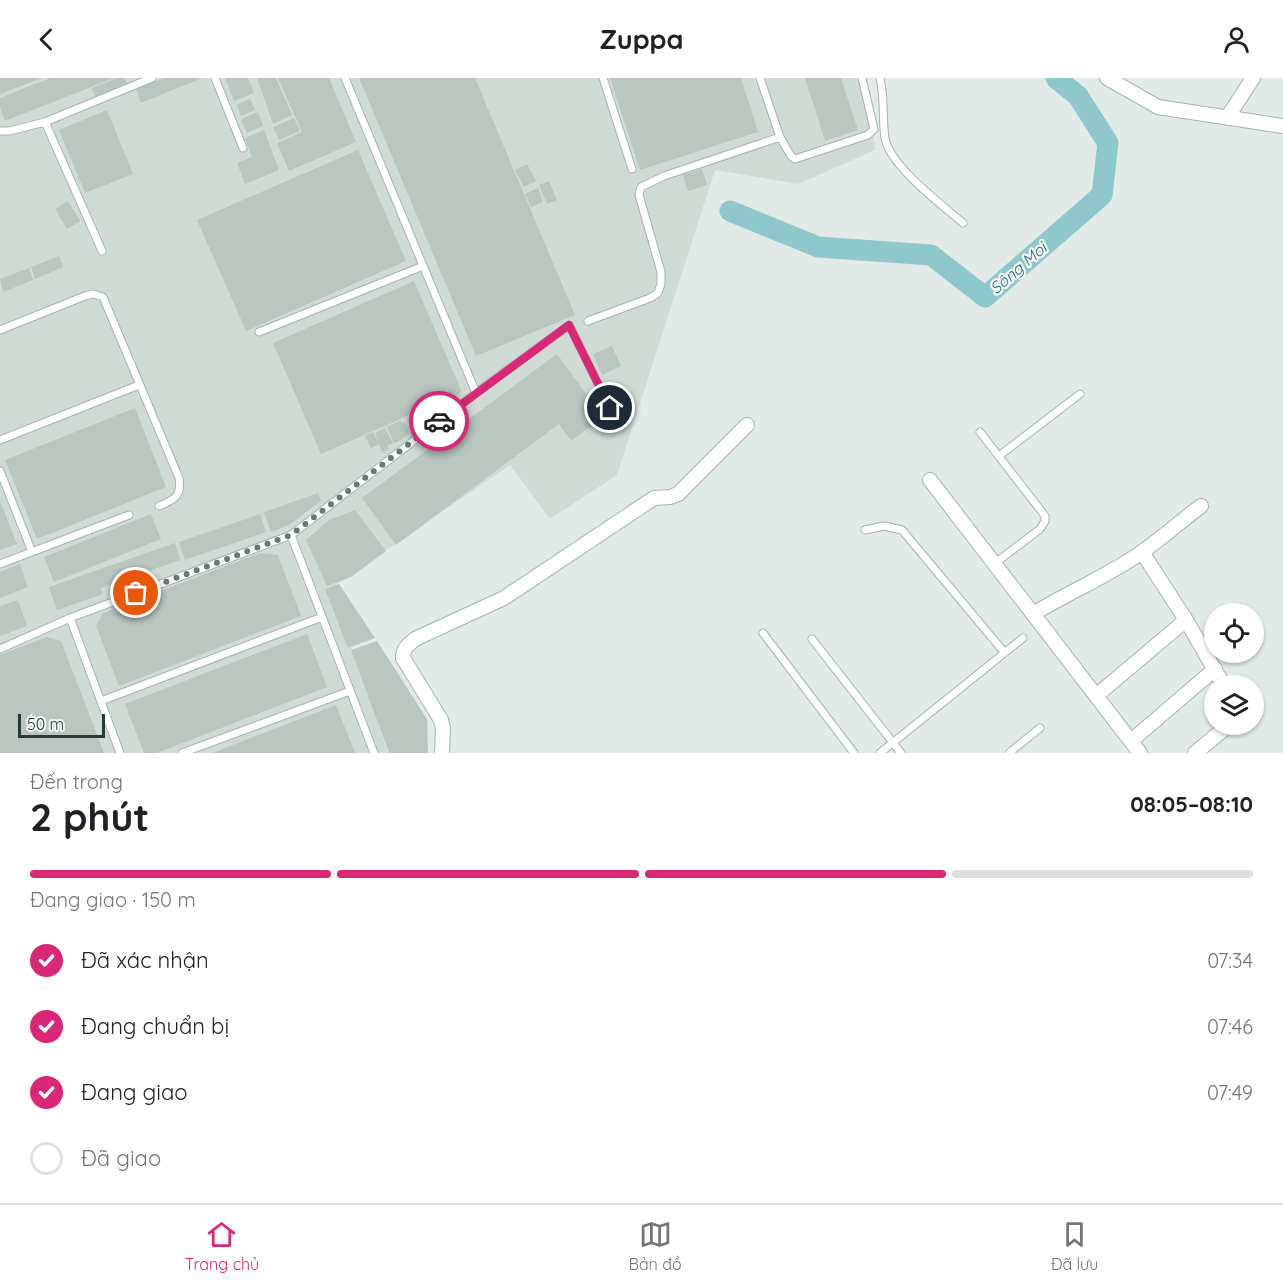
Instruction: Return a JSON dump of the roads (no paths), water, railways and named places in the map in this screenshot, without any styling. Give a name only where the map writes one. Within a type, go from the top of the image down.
[{"type":"street","points":[[1107,78],[1158,107],[1283,126]]},
{"type":"street","points":[[1227,118],[1253,78]]},
{"type":"street","points":[[442,753],[441,720],[403,658],[403,651],[407,645],[415,639],[504,598],[654,498],[678,494],[747,425]]},
{"type":"street","points":[[930,480],[1140,753]]},
{"type":"street","points":[[1033,614],[1064,594],[1096,579],[1142,552],[1201,506]]},
{"type":"street","points":[[1142,552],[1218,675]]},
{"type":"street","points":[[1096,696],[1186,620]]},
{"type":"street","points":[[1131,741],[1215,669]]},
{"type":"street","points":[[1195,753],[1217,735]]},
{"type":"lane","points":[[0,131],[45,122],[152,78]]},
{"type":"lane","points":[[216,78],[243,148]]},
{"type":"lane","points":[[345,78],[476,393]]},
{"type":"lane","points":[[603,78],[632,169]]},
{"type":"lane","points":[[760,78],[780,137],[795,159],[868,135],[874,129],[862,78]]},
{"type":"lane","points":[[880,78],[885,138],[890,150],[906,172],[963,223]]},
{"type":"lane","points":[[45,122],[102,251]]},
{"type":"lane","points":[[588,321],[658,293],[661,272],[639,195],[641,187],[663,176],[780,137]]},
{"type":"lane","points":[[259,332],[423,266]]},
{"type":"lane","points":[[0,330],[85,296],[99,295],[106,300],[139,385],[179,477],[178,495],[173,501],[159,506]]},
{"type":"lane","points":[[0,648],[70,618],[291,535],[569,325],[610,408]]},
{"type":"lane","points":[[0,440],[139,385]]},
{"type":"lane","points":[[999,456],[1080,394]]},
{"type":"lane","points":[[980,432],[1045,516],[1040,529],[994,564]]},
{"type":"lane","points":[[0,471],[32,552]]},
{"type":"lane","points":[[0,564],[129,514]]},
{"type":"lane","points":[[866,530],[884,526],[902,530],[1004,652]]},
{"type":"lane","points":[[291,535],[374,753]]},
{"type":"lane","points":[[101,701],[322,617]]},
{"type":"lane","points":[[70,618],[120,753]]},
{"type":"lane","points":[[763,633],[854,753]]},
{"type":"lane","points":[[880,753],[1023,638]]},
{"type":"lane","points":[[812,639],[901,753]]},
{"type":"lane","points":[[182,753],[350,691]]},
{"type":"lane","points":[[1009,753],[1040,728]]},
{"type":"waterway","name":"Sông Moi","points":[[730,211],[818,247],[931,255],[985,297],[1102,195],[1108,143],[1078,96],[1056,78]]}]
